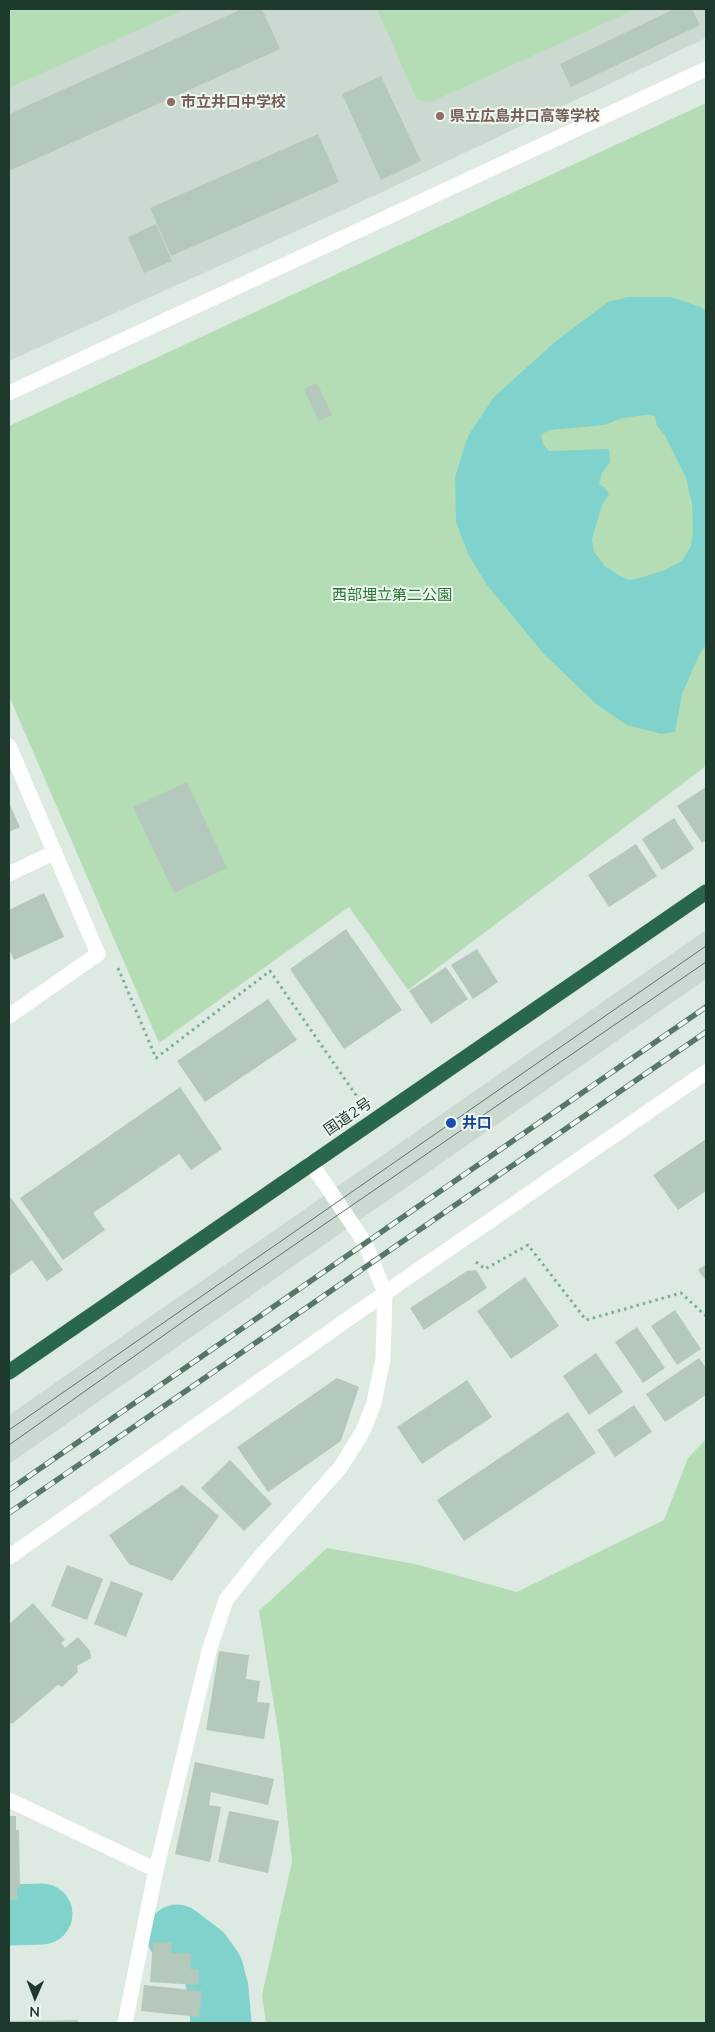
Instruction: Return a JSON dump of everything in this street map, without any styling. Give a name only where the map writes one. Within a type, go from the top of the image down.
[{"type":"highway","name":"国道2号","points":[[9,1372],[706,892]]},
{"type":"street","points":[[9,393],[706,69]]},
{"type":"street","points":[[9,746],[98,954],[9,1016]]},
{"type":"street","points":[[9,874],[55,852]]},
{"type":"street","points":[[9,1556],[385,1293],[706,1072]]},
{"type":"street","points":[[125,2023],[156,1870],[209,1651],[226,1600],[259,1558],[340,1468],[363,1432],[374,1403],[383,1359],[386,1316],[385,1293],[365,1243],[311,1163]]},
{"type":"street","points":[[9,1800],[156,1870]]},
{"type":"path","points":[[117,968],[156,1058],[270,971],[374,1121]]},
{"type":"path","points":[[485,1269],[528,1245],[586,1320],[681,1293],[706,1316]]},
{"type":"shaded area","name":"市立井口中学校","points":[[9,9],[706,9],[706,38],[376,195],[9,361]]},
{"type":"shaded area","points":[[706,930],[706,979],[9,1464],[9,1415]]},
{"type":"green space","points":[[9,9],[185,9],[9,88]]},
{"type":"green space","points":[[377,9],[636,9],[431,102],[417,100]]},
{"type":"green space","name":"西部埋立第二公園","points":[[706,103],[706,766],[408,990],[349,907],[159,1043],[9,696],[9,426]]},
{"type":"green space","points":[[706,1439],[706,2023],[266,2023],[262,1995],[292,1862],[280,1743],[259,1611],[327,1548],[415,1564],[517,1592],[664,1520],[688,1458]]},
{"type":"water","points":[[628,297],[671,297],[701,307],[706,312],[706,645],[700,653],[682,694],[675,732],[661,734],[627,725],[596,704],[543,653],[487,585],[468,554],[456,522],[455,477],[468,436],[494,397],[556,341],[608,302]],"holes":[[[646,415],[655,416],[657,426],[664,434],[686,478],[692,504],[693,532],[691,546],[682,561],[665,570],[629,580],[605,566],[594,552],[592,539],[602,505],[609,494],[599,484],[602,473],[610,462],[609,449],[549,451],[543,444],[541,435],[549,430],[605,425],[622,418]]]},
{"type":"building","points":[[242,9],[262,9],[280,49],[9,171],[9,114]]},
{"type":"building","points":[[674,9],[692,9],[700,25],[571,87],[560,64]]},
{"type":"building","points":[[381,76],[421,161],[381,180],[342,94]]},
{"type":"building","points":[[318,134],[339,182],[171,256],[150,208]]},
{"type":"building","points":[[156,224],[172,261],[144,273],[128,237]]},
{"type":"building","points":[[317,383],[332,415],[318,421],[304,389]]},
{"type":"building","points":[[187,782],[227,868],[174,893],[133,807]]},
{"type":"building","points":[[706,787],[706,840],[702,843],[677,806]]},
{"type":"building","points":[[9,803],[20,827],[9,832]]},
{"type":"building","points":[[674,818],[694,849],[662,870],[642,839]]},
{"type":"building","points":[[636,844],[657,876],[609,907],[588,875]]},
{"type":"building","points":[[44,893],[64,937],[14,960],[9,949],[9,910]]},
{"type":"building","points":[[346,929],[402,1010],[344,1049],[290,969]]},
{"type":"building","points":[[477,949],[498,982],[473,999],[451,965]]},
{"type":"building","points":[[446,967],[468,999],[431,1024],[409,991]]},
{"type":"building","points":[[268,999],[297,1040],[205,1102],[177,1061]]},
{"type":"building","points":[[180,1087],[222,1149],[191,1170],[179,1154],[93,1213],[105,1230],[63,1260],[20,1198]]},
{"type":"building","points":[[706,1139],[706,1191],[678,1210],[653,1175]]},
{"type":"building","points":[[9,1195],[63,1270],[47,1281],[32,1260],[9,1276]]},
{"type":"building","points":[[706,1264],[706,1281],[698,1270]]},
{"type":"building","points":[[476,1270],[487,1288],[424,1330],[410,1308],[467,1271]]},
{"type":"building","points":[[525,1277],[559,1326],[511,1359],[477,1311]]},
{"type":"building","points":[[675,1310],[701,1349],[677,1365],[651,1326]]},
{"type":"building","points":[[637,1327],[665,1368],[643,1383],[615,1342]]},
{"type":"building","points":[[596,1353],[623,1392],[589,1415],[563,1376]]},
{"type":"building","points":[[699,1358],[706,1368],[706,1395],[665,1422],[646,1394]]},
{"type":"building","points":[[337,1378],[359,1387],[341,1441],[268,1492],[237,1447]]},
{"type":"building","points":[[467,1380],[492,1417],[422,1464],[397,1427]]},
{"type":"building","points":[[634,1405],[652,1432],[615,1457],[597,1430]]},
{"type":"building","points":[[568,1412],[596,1453],[464,1541],[437,1500]]},
{"type":"building","points":[[230,1460],[272,1504],[244,1531],[201,1488]]},
{"type":"building","points":[[182,1485],[219,1516],[172,1581],[129,1564],[109,1535]]},
{"type":"building","points":[[67,1565],[103,1579],[87,1620],[51,1606]]},
{"type":"building","points":[[111,1581],[143,1593],[126,1637],[94,1624]]},
{"type":"building","points":[[33,1603],[65,1640],[61,1643],[65,1648],[78,1637],[90,1651],[91,1658],[77,1666],[78,1672],[62,1687],[58,1685],[12,1724],[9,1722],[9,1624]]},
{"type":"building","points":[[219,1651],[249,1655],[246,1679],[260,1681],[257,1702],[270,1703],[264,1739],[206,1730]]},
{"type":"building","points":[[195,1762],[274,1779],[268,1805],[211,1792],[209,1805],[221,1807],[210,1862],[175,1854]]},
{"type":"building","points":[[229,1811],[279,1821],[268,1873],[218,1862]]},
{"type":"building","points":[[9,1816],[16,1816],[16,1830],[19,1830],[20,1887],[17,1888],[17,1900],[9,1900]]},
{"type":"building","points":[[153,1942],[172,1943],[171,1953],[192,1954],[190,1969],[199,1970],[198,1985],[150,1982]]},
{"type":"building","points":[[144,1985],[202,1991],[199,2017],[141,2011]]},
{"type":"building","points":[[78,2020],[78,2023],[9,2023],[9,2021]]},
{"type":"waterway","points":[[9,1915],[42,1914]]},
{"type":"waterway","points":[[177,1935],[202,1954],[213,1970],[218,1989],[221,2023]]},
{"type":"tram line","points":[[9,1430],[706,946]]},
{"type":"tram line","points":[[9,1445],[191,1316],[706,962]]},
{"type":"railway","points":[[9,1490],[706,1007]]},
{"type":"railway","points":[[9,1513],[706,1032]]},
{"type":"place","name":"市立井口中学校","points":[[171,102]]},
{"type":"place","name":"県立広島井口高等学校","points":[[440,116]]},
{"type":"place","name":"井口","points":[[451,1123]]}]
